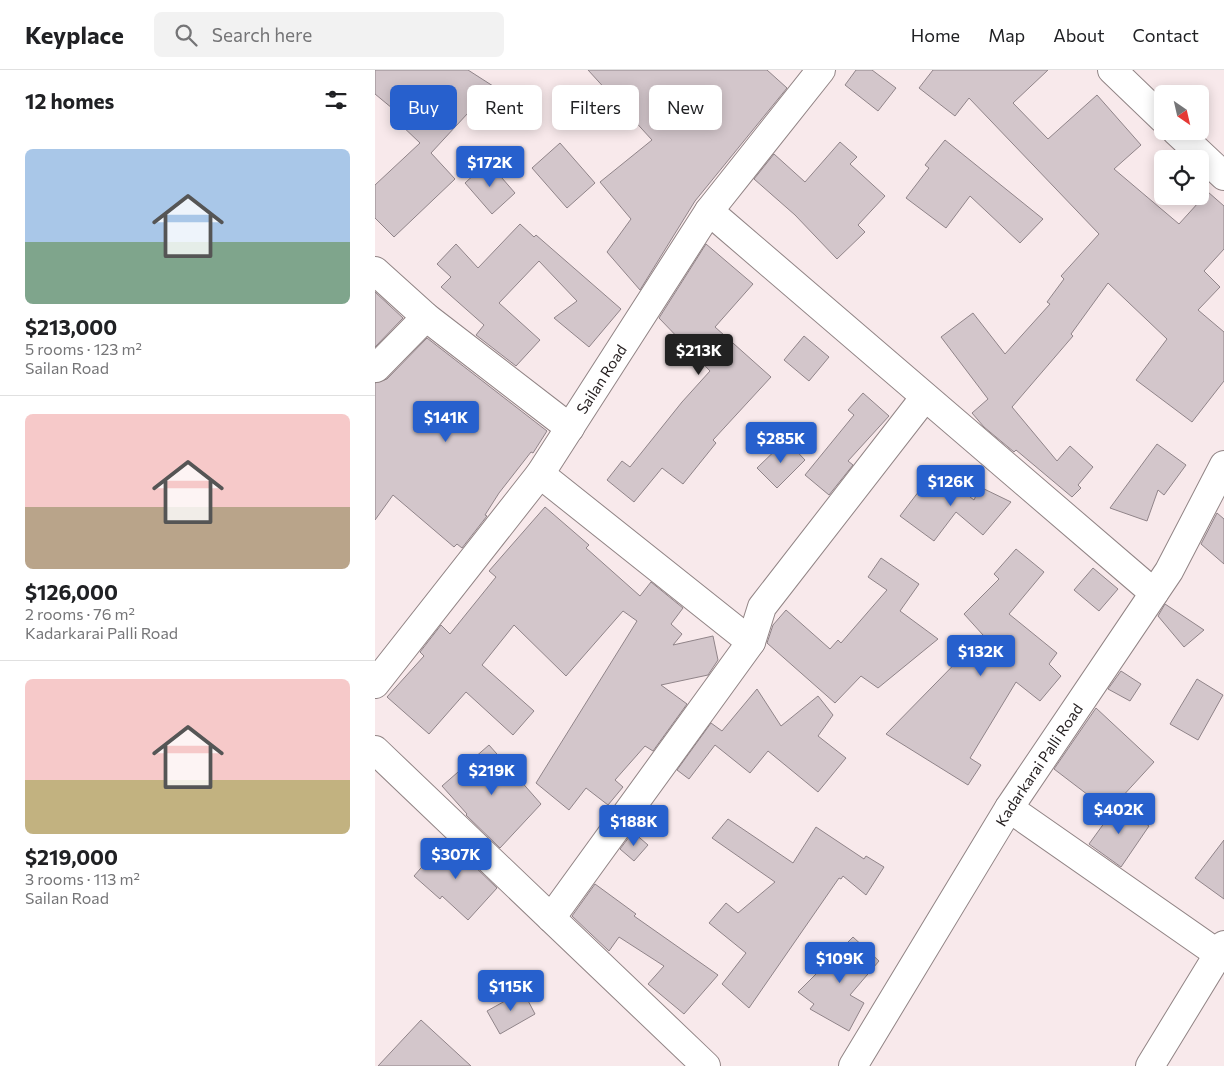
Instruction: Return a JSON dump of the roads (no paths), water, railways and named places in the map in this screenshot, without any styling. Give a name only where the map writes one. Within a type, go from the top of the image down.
[{"type":"street","name":"Sailan Road","points":[[375,684],[539,474],[709,211],[821,70]]},
{"type":"street","points":[[1112,70],[1154,110]]},
{"type":"street","points":[[1186,140],[1224,176]]},
{"type":"street","points":[[709,211],[1155,593]]},
{"type":"street","points":[[375,271],[426,317],[570,428]]},
{"type":"street","points":[[376,368],[426,317]]},
{"type":"street","points":[[551,918],[751,642],[762,607],[925,397]]},
{"type":"street","name":"Kadarkarai Palli Road","points":[[853,1066],[1009,808],[1169,571],[1224,465]]},
{"type":"street","points":[[539,474],[751,642]]},
{"type":"street","points":[[375,750],[706,1066]]},
{"type":"street","points":[[1009,808],[1222,952],[1150,1066]]}]
